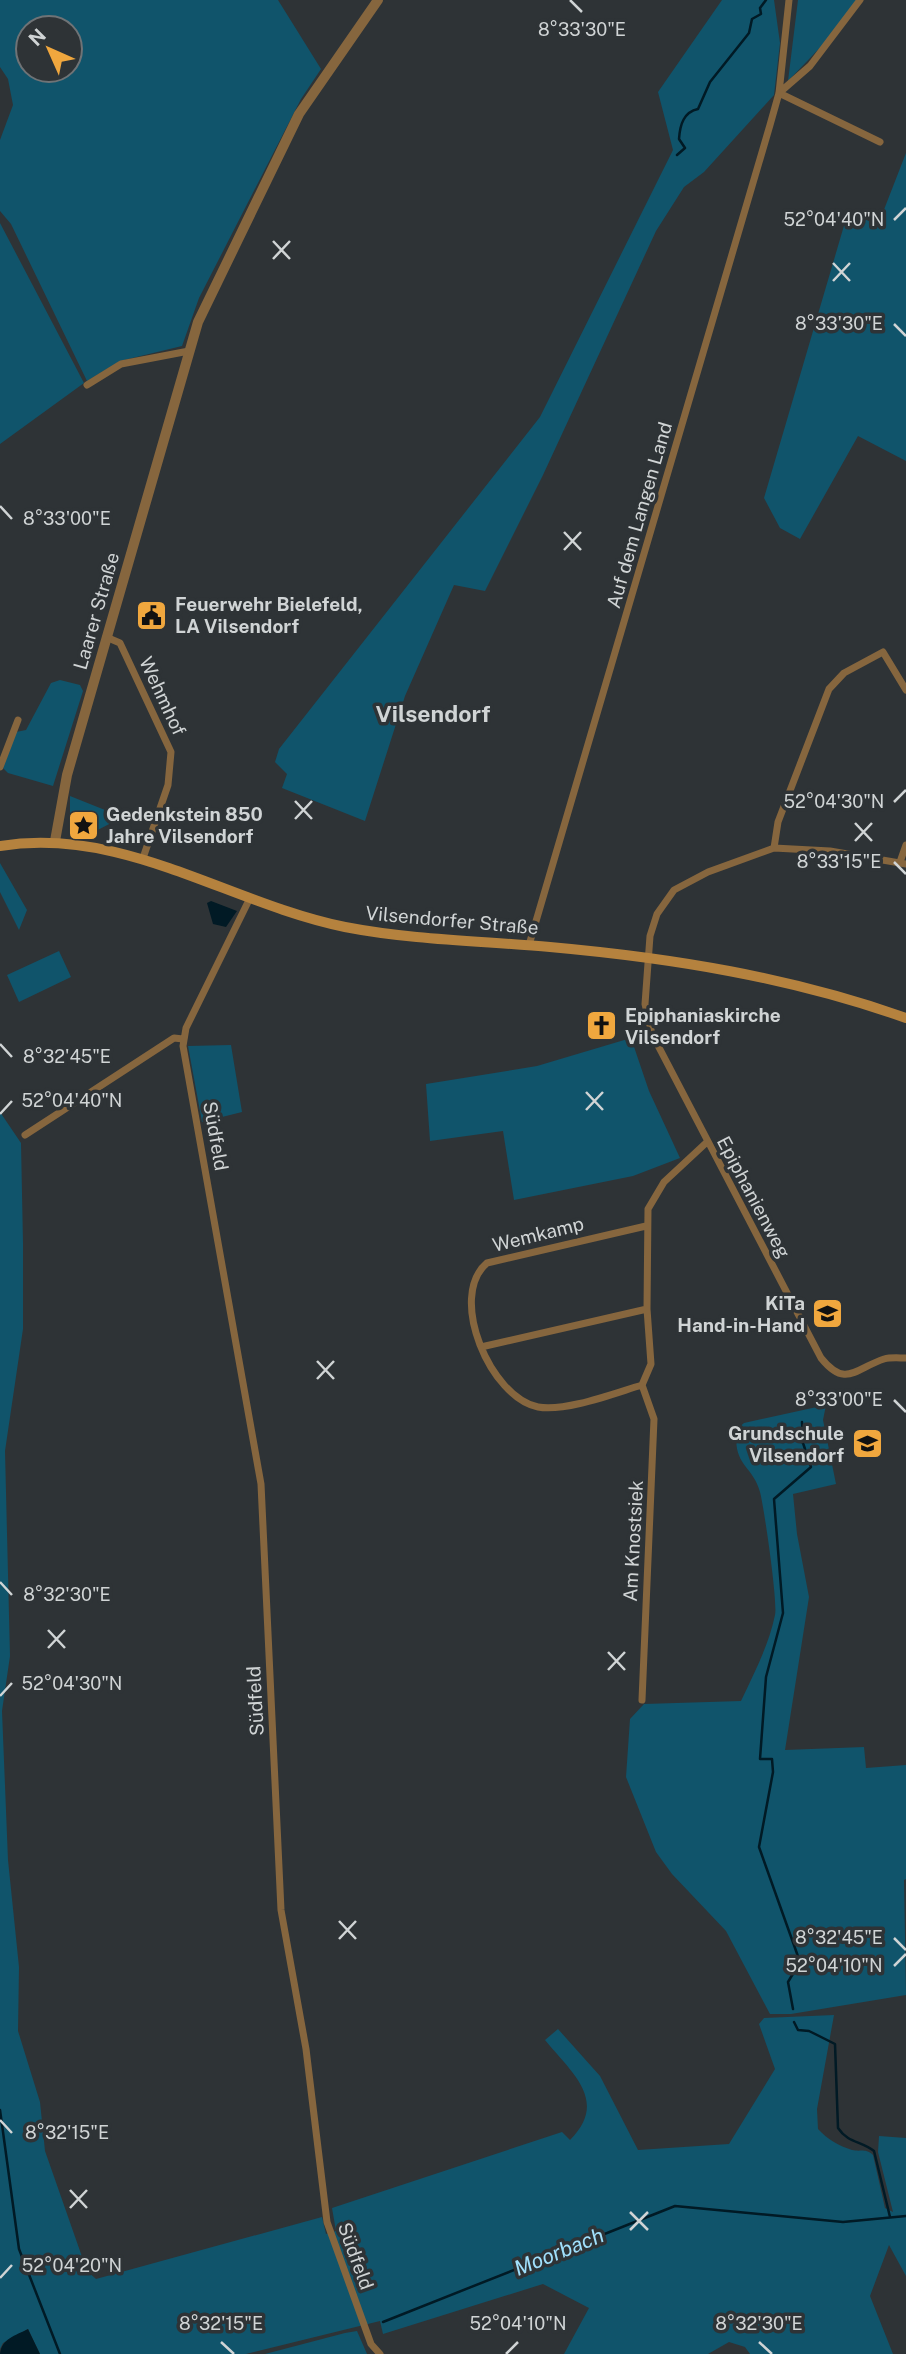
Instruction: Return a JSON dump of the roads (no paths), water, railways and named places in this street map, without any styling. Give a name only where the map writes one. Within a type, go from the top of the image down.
[{"type":"main road","name":"Vilsendorfer Straße","points":[[0,846],[55,841],[106,848],[143,858],[249,900],[368,931],[647,957],[770,977],[906,1018]]},
{"type":"street","name":"Laarer Straße","points":[[55,841],[64,788],[106,637],[189,351],[214,285],[299,114],[378,0]]},
{"type":"street","name":"Auf dem Langen Land","points":[[529,945],[779,93],[789,0]]},
{"type":"street","points":[[860,0],[810,66],[779,93],[880,142]]},
{"type":"street","points":[[87,385],[121,364],[189,351]]},
{"type":"street","name":"Wehmhof","points":[[106,637],[120,643],[170,745],[168,785],[143,858]]},
{"type":"street","points":[[906,690],[883,652],[844,673],[829,690],[778,822],[774,848],[830,851],[903,863],[906,845]]},
{"type":"street","points":[[0,767],[18,720]]},
{"type":"street","name":"Epiphanienweg","points":[[774,848],[708,872],[674,890],[664,901],[652,925],[647,957],[645,1004],[648,1024],[707,1142],[829,1368],[838,1374],[850,1375],[887,1357],[906,1358]]},
{"type":"street","points":[[26,1135],[174,1038],[183,1039],[249,900]]},
{"type":"street","name":"Südfeld","points":[[183,1039],[261,1484],[281,1910],[306,2049],[327,2222],[371,2344],[380,2354]]},
{"type":"street","points":[[642,1385],[651,1364],[646,1226],[653,1195],[681,1163],[707,1142]]},
{"type":"street","name":"Wemkamp","points":[[642,1385],[585,1401],[536,1407],[524,1401],[497,1376],[481,1347],[472,1316],[470,1296],[471,1282],[486,1263],[646,1226]]},
{"type":"street","points":[[481,1347],[647,1309]]},
{"type":"street","name":"Am Knostsiek","points":[[642,1385],[654,1419],[642,1700]]},
{"type":"waterway","points":[[677,155],[685,148],[679,139],[684,120],[689,113],[698,109],[710,82],[749,33],[752,19],[761,14],[760,8],[766,0]]},
{"type":"waterway","points":[[802,1422],[803,1443]]},
{"type":"waterway","points":[[792,1433],[803,1443],[811,1467],[774,1499],[783,1613],[766,1677],[760,1759],[772,1759],[773,1772],[759,1847],[800,1962],[788,1982],[793,2009]]},
{"type":"waterway","points":[[794,2022],[798,2030],[809,2031],[835,2044],[838,2128],[846,2137],[874,2151],[890,2217]]},
{"type":"waterway","points":[[0,2110],[19,2249],[60,2354]]},
{"type":"waterway","name":"Moorbach","points":[[383,2322],[675,2206],[843,2222],[906,2216]]},
{"type":"place","name":"Feuerwehr Bielefeld, LA Vilsendorf","points":[[152,615]]},
{"type":"place","name":"Gedenkstein 850 Jahre Vilsendorf","points":[[83,825]]},
{"type":"place","name":"Epiphaniaskirche Vilsendorf","points":[[602,1026]]},
{"type":"place","name":"KiTa Hand-in-Hand","points":[[828,1314]]},
{"type":"place","name":"Grundschule Vilsendorf","points":[[867,1444]]},
{"type":"district","name":"Vilsendorf","points":[[433,714]]}]
